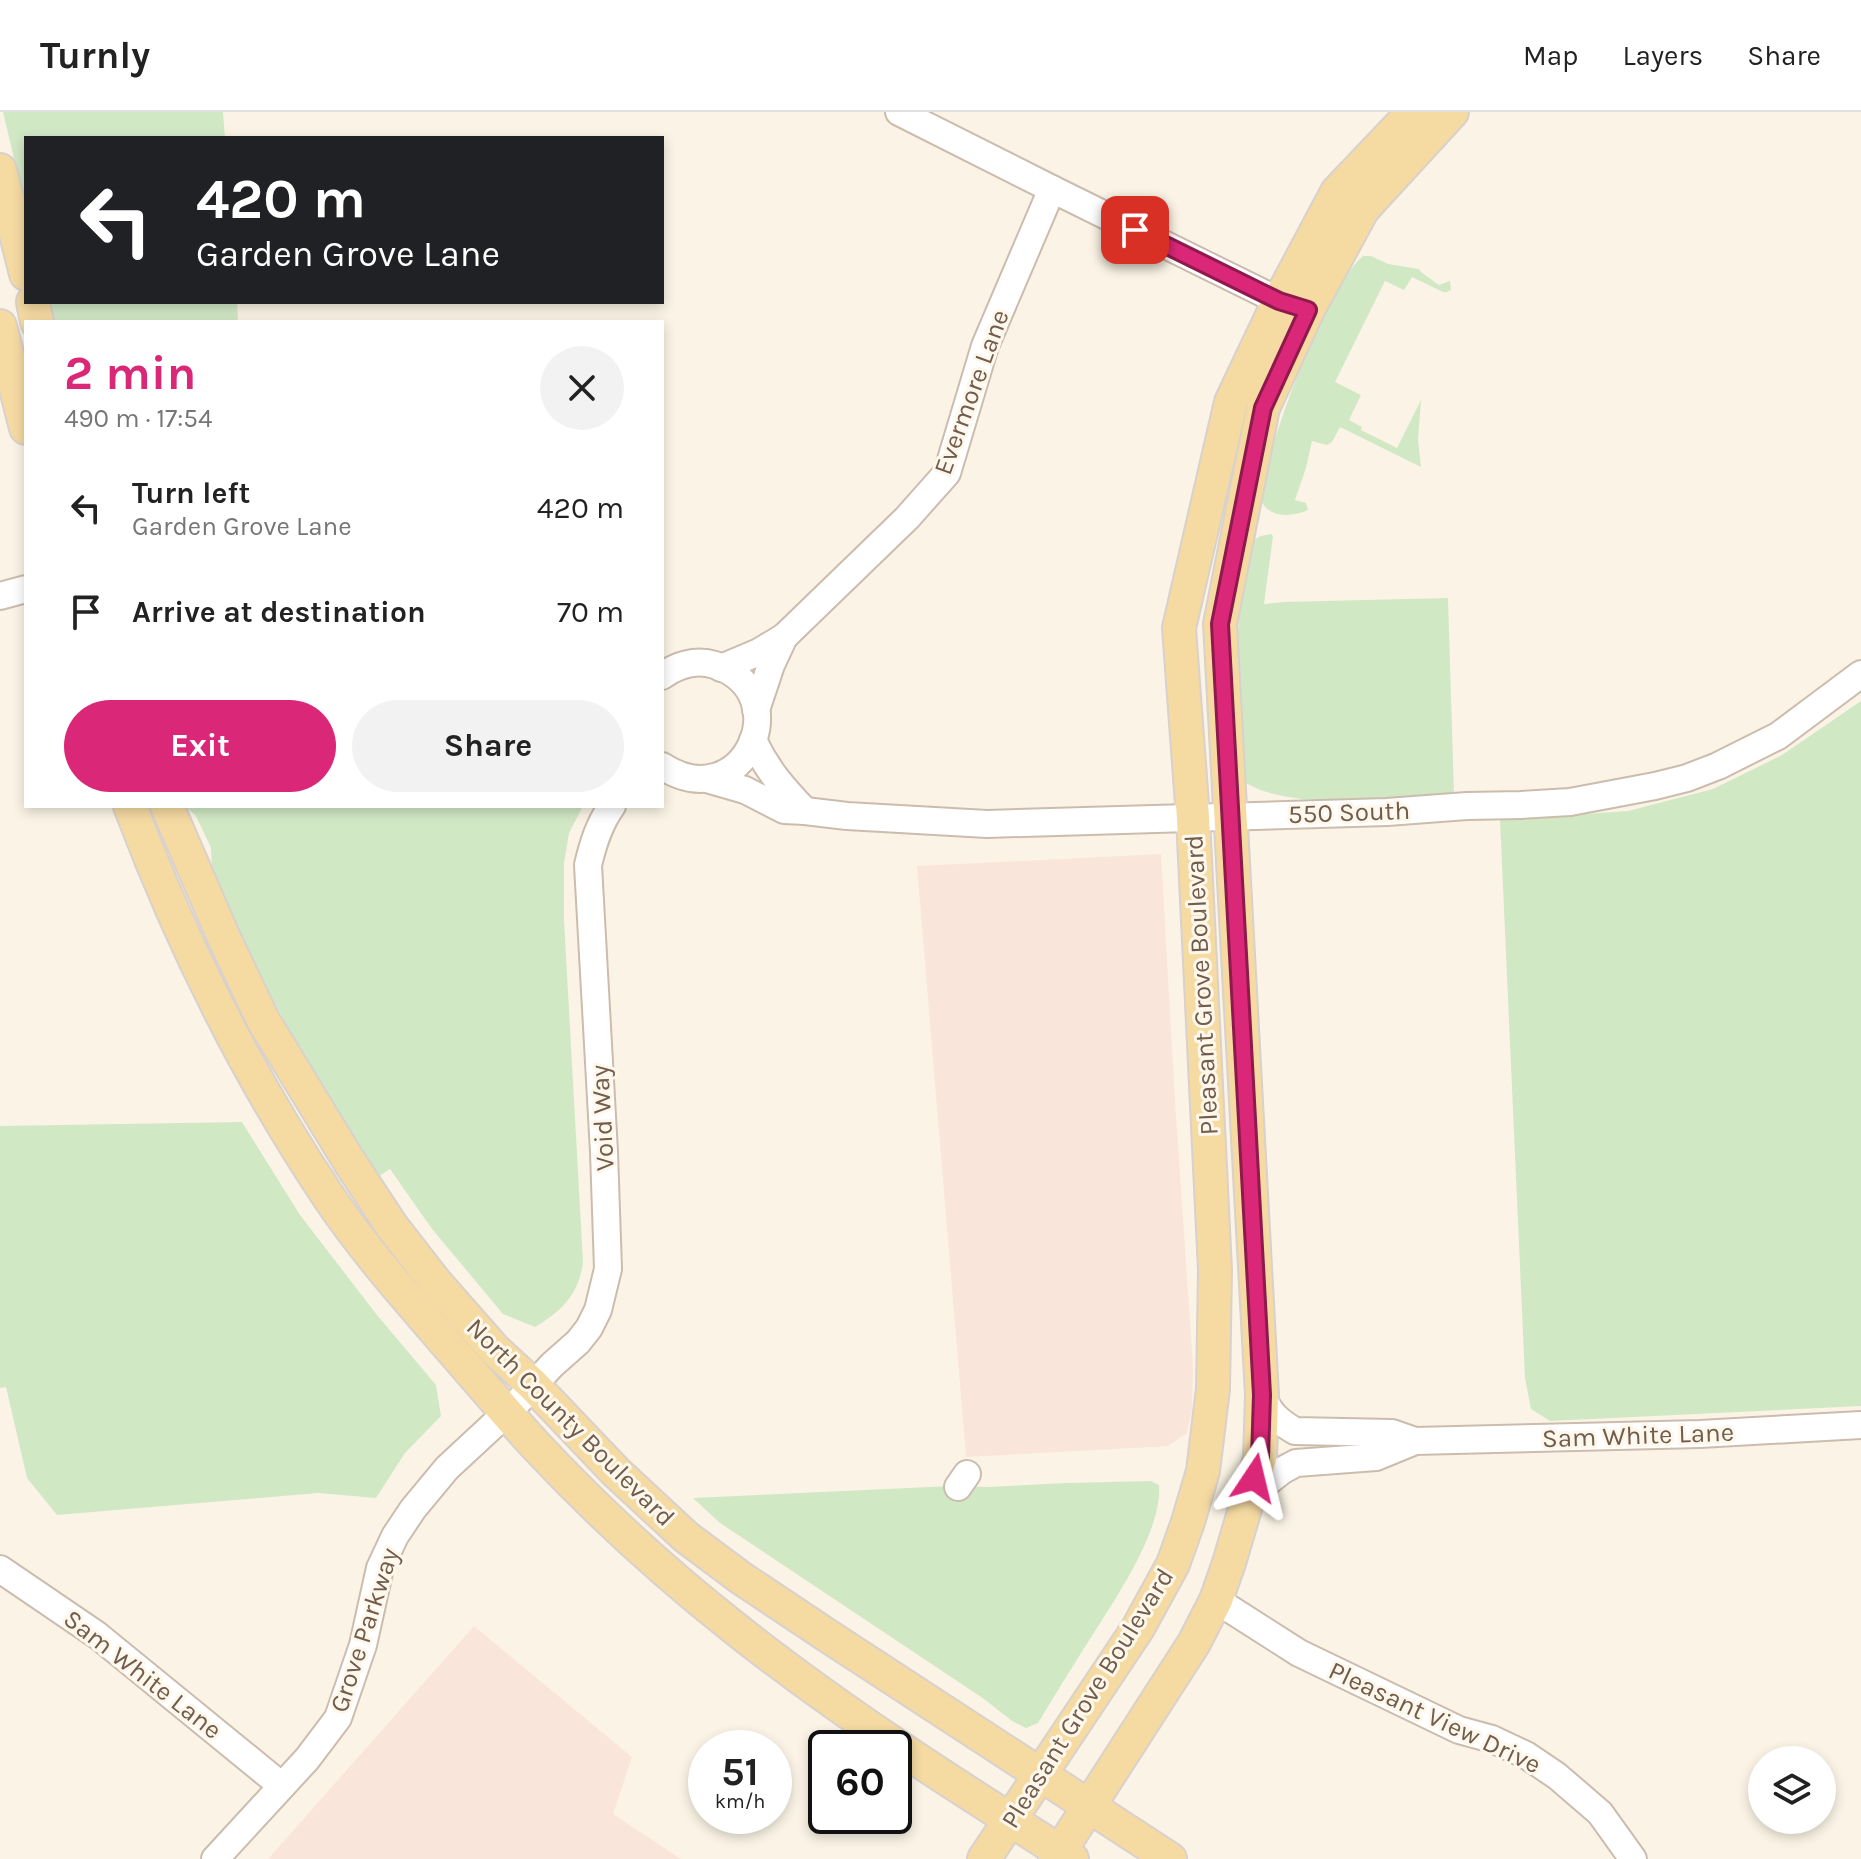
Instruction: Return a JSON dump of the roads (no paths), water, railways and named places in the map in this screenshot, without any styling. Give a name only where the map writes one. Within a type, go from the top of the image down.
[{"type":"main road","name":"Pleasant Grove Boulevard","points":[[1063,1856],[1090,1806],[1194,1643],[1216,1600],[1260,1458],[1262,1395],[1220,624],[1263,408],[1294,305],[1337,192],[1413,112]]},
{"type":"main road","name":"Pleasant Grove Boulevard","points":[[984,1859],[1138,1628],[1168,1573],[1203,1471],[1213,1389],[1215,1270],[1193,818],[1179,628],[1231,402],[1294,305],[1363,209],[1452,112]]},
{"type":"main road","points":[[0,170],[24,266]]},
{"type":"main road","points":[[0,326],[24,420]]},
{"type":"main road","name":"North County Boulevard","points":[[131,808],[180,926],[227,1027],[296,1147],[333,1203],[396,1286],[519,1401],[616,1472],[686,1537],[741,1578],[1170,1859]]},
{"type":"main road","name":"North County Boulevard","points":[[168,808],[263,1020],[349,1161],[391,1225],[436,1283],[494,1349],[519,1401],[599,1510],[669,1574],[738,1630],[864,1722],[1063,1856]]},
{"type":"street","points":[[899,112],[1294,305]]},
{"type":"street","name":"Evermore Lane","points":[[784,637],[907,518],[947,473],[985,346],[1052,189]]},
{"type":"street","points":[[0,596],[24,590]]},
{"type":"street","points":[[721,668],[784,637]]},
{"type":"street","points":[[756,710],[784,637]]},
{"type":"street","points":[[664,651],[691,663]]},
{"type":"street","points":[[664,675],[691,663],[711,664],[729,671],[744,684],[753,699],[757,716],[756,734],[749,751],[738,765],[724,774],[707,779]]},
{"type":"street","name":"550 South","points":[[666,773],[690,779],[707,779],[745,790],[784,810],[987,824],[1546,804],[1655,786],[1718,766],[1778,736],[1861,674]]},
{"type":"street","points":[[753,740],[772,775],[805,811]]},
{"type":"street","name":"Void Way","points":[[519,1401],[589,1328],[598,1310],[608,1269],[588,865],[593,842],[611,808]]},
{"type":"street","name":"Sam White Lane","points":[[1262,1395],[1269,1411],[1295,1431],[1392,1433],[1415,1441],[1700,1434],[1861,1425]]},
{"type":"street","name":"Grove Parkway","points":[[215,1859],[307,1759],[338,1718],[363,1645],[380,1568],[395,1536],[447,1468],[519,1401]]},
{"type":"street","name":"Sam White Lane","points":[[1247,1498],[1296,1463],[1376,1457],[1415,1441]]},
{"type":"street","name":"Sam White Lane","points":[[0,1569],[97,1635],[282,1786]]},
{"type":"street","name":"Pleasant View Drive","points":[[1216,1600],[1299,1653],[1459,1730],[1492,1739],[1526,1755],[1557,1776],[1600,1813],[1633,1859]]}]
